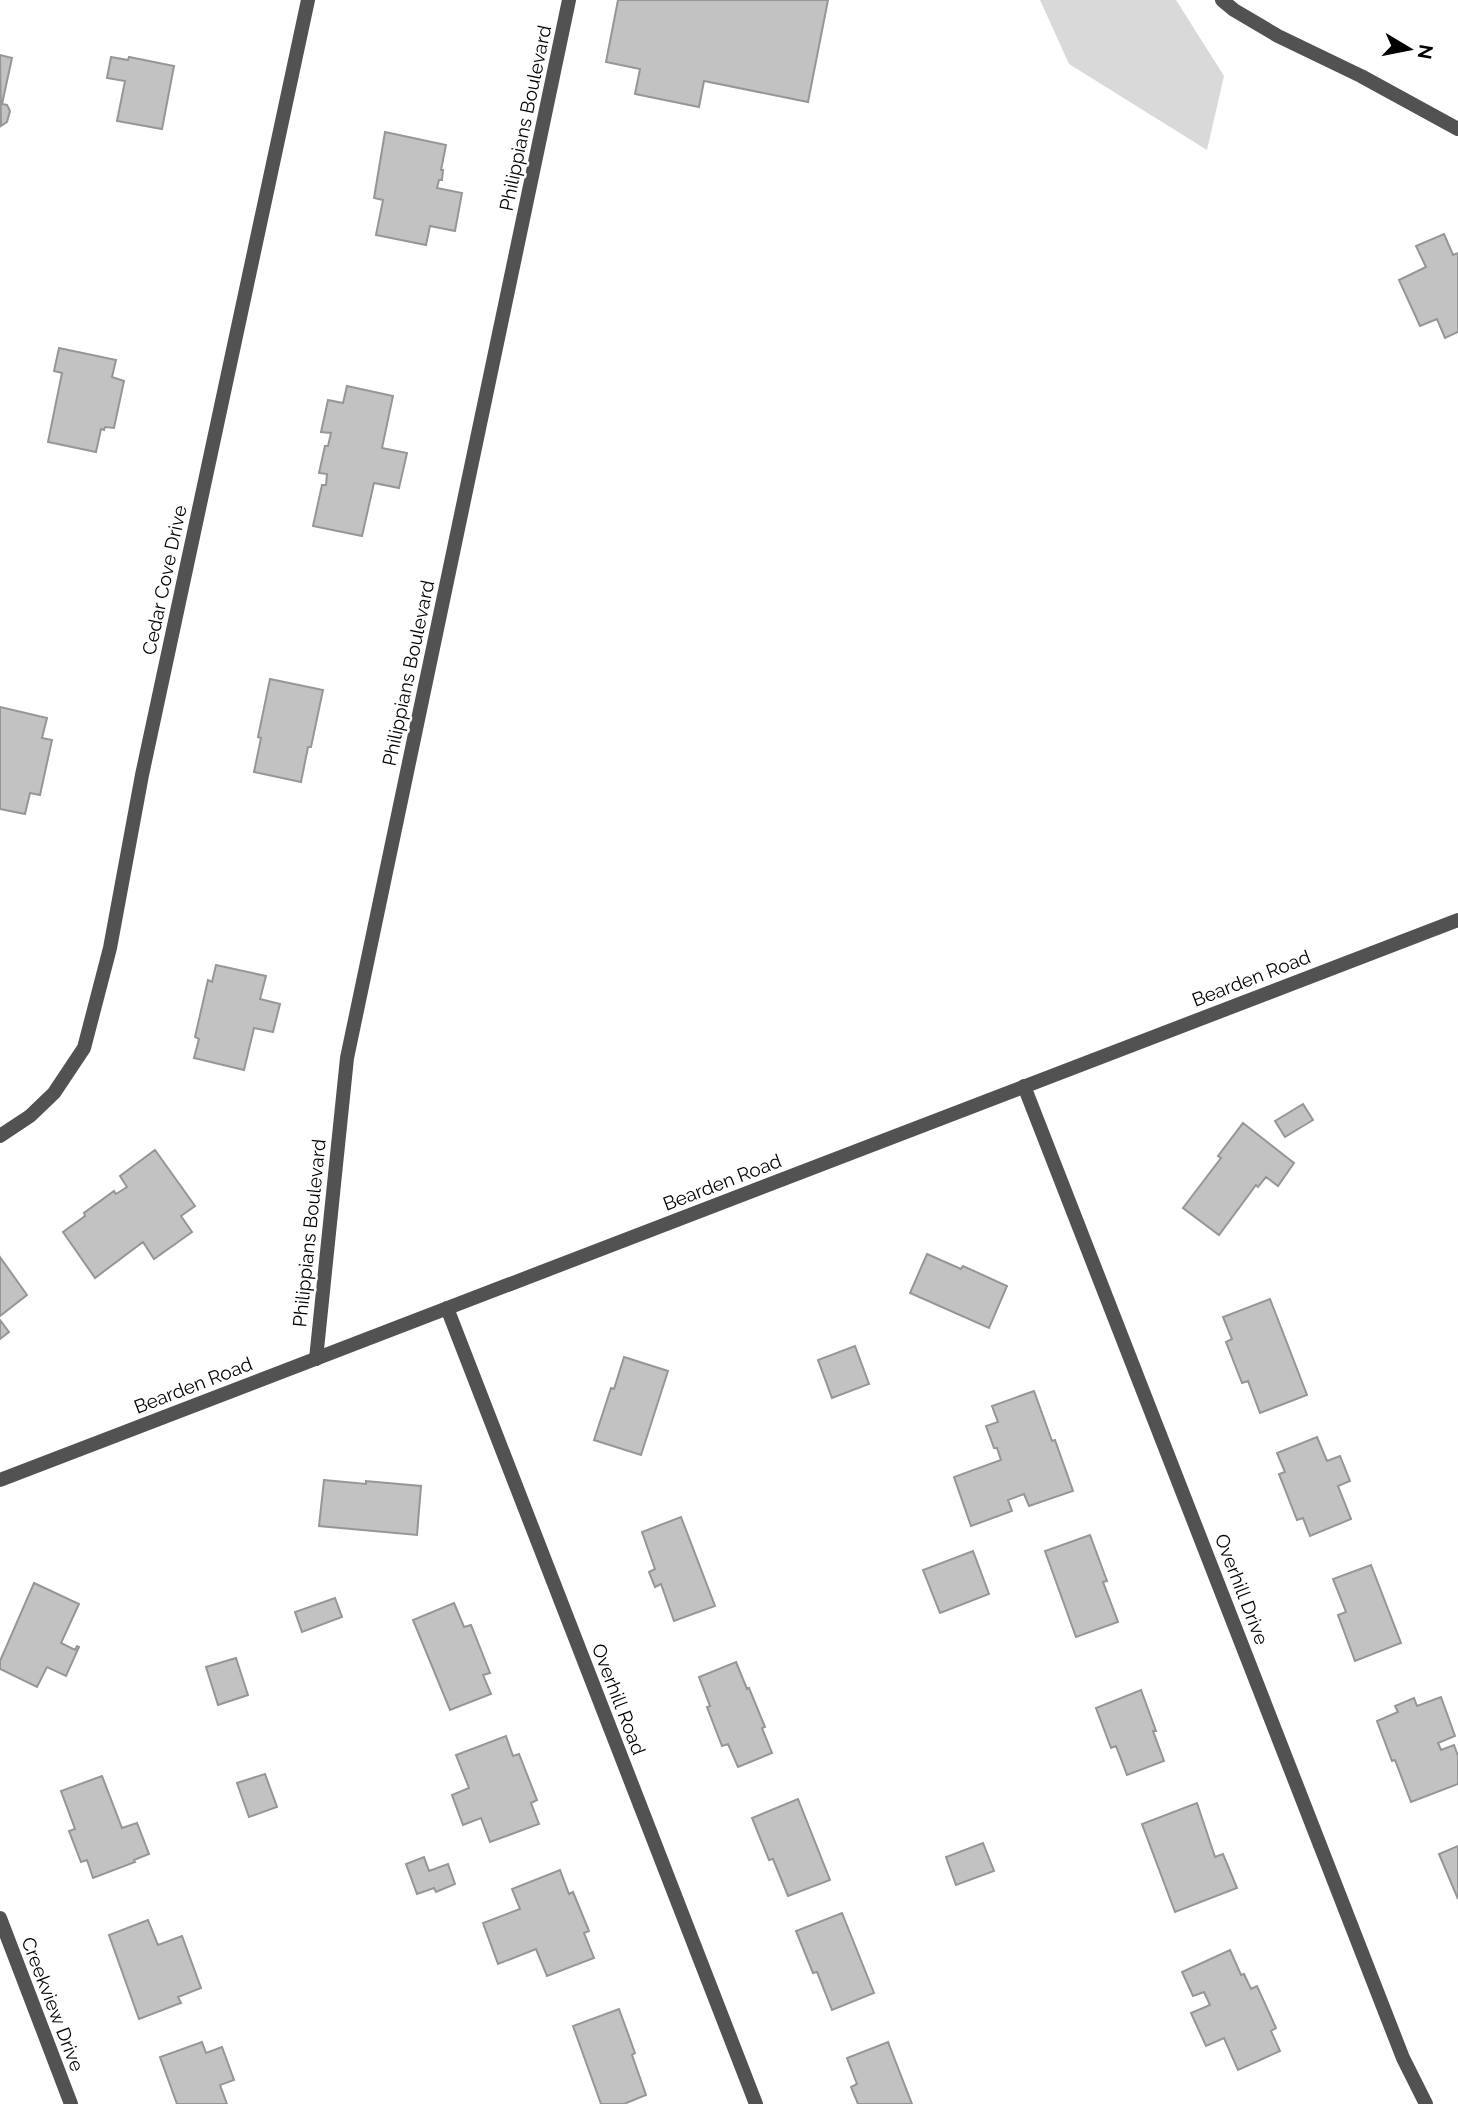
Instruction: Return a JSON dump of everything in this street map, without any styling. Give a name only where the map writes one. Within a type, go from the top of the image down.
[{"type":"street","name":"Cedar Cove Drive","points":[[0,1136],[30,1116],[54,1093],[84,1048],[110,948],[142,775],[308,0]]},
{"type":"street","name":"Philippians Boulevard","points":[[316,1359],[347,1058],[569,0]]},
{"type":"street","points":[[1222,0],[1278,36],[1373,82],[1458,129]]},
{"type":"street","name":"Bearden Road","points":[[0,1480],[1458,920]]},
{"type":"street","name":"Overhill Drive","points":[[1024,1086],[1403,2058],[1426,2104]]},
{"type":"street","name":"Overhill Road","points":[[447,1308],[756,2104]]},
{"type":"street","name":"Creekview Drive","points":[[0,1918],[71,2104]]},
{"type":"shaded area","points":[[1040,0],[1176,0],[1224,76],[1207,150],[1069,64]]},
{"type":"building","points":[[618,0],[828,0],[808,102],[704,81],[699,107],[635,94],[640,69],[606,62]]},
{"type":"building","points":[[0,55],[12,58],[2,104],[7,105],[10,111],[7,122],[1,126]]},
{"type":"building","points":[[111,57],[128,60],[129,57],[174,66],[162,129],[117,121],[125,81],[107,78]]},
{"type":"building","points":[[385,132],[446,145],[441,170],[442,180],[439,180],[437,188],[462,193],[455,231],[430,226],[426,245],[376,235],[383,200],[374,198]]},
{"type":"building","points":[[1444,234],[1453,255],[1458,253],[1458,332],[1445,338],[1437,319],[1420,326],[1399,280],[1426,267],[1416,246]]},
{"type":"building","points":[[59,348],[116,360],[112,377],[124,381],[114,428],[101,429],[96,452],[48,442],[62,373],[54,371]]},
{"type":"building","points":[[347,386],[393,396],[382,448],[407,453],[399,488],[374,483],[362,536],[313,526],[322,485],[326,485],[327,474],[319,473],[331,433],[321,432],[328,400],[343,403]]},
{"type":"building","points":[[270,679],[323,690],[301,782],[254,772]]},
{"type":"building","points":[[0,707],[47,718],[42,738],[52,740],[40,795],[30,793],[25,814],[0,809]]},
{"type":"building","points":[[216,965],[266,976],[260,999],[280,1004],[273,1032],[254,1028],[244,1070],[194,1058],[199,1039],[195,1037],[208,980],[212,982]]},
{"type":"building","points":[[1303,1104],[1313,1120],[1285,1137],[1275,1121]]},
{"type":"building","points":[[1243,1123],[1294,1163],[1278,1186],[1266,1177],[1258,1187],[1256,1185],[1219,1235],[1183,1208],[1221,1158],[1218,1156]]},
{"type":"building","points":[[155,1150],[195,1206],[181,1216],[192,1232],[154,1259],[143,1242],[95,1278],[63,1232],[114,1191],[116,1194],[127,1187],[120,1176]]},
{"type":"building","points":[[927,1254],[961,1269],[963,1266],[1007,1286],[989,1328],[910,1293]]},
{"type":"building","points":[[0,1257],[27,1295],[0,1316]]},
{"type":"building","points":[[1270,1299],[1307,1395],[1260,1413],[1248,1381],[1242,1383],[1226,1342],[1232,1339],[1223,1317]]},
{"type":"building","points":[[0,1320],[9,1332],[0,1339]]},
{"type":"building","points":[[855,1346],[869,1384],[832,1398],[818,1360]]},
{"type":"building","points":[[624,1357],[668,1371],[641,1455],[594,1440]]},
{"type":"building","points":[[1034,1391],[1073,1491],[1029,1506],[1024,1494],[1008,1500],[1012,1511],[971,1526],[954,1477],[1001,1460],[986,1426],[998,1422],[992,1406]]},
{"type":"building","points":[[1317,1437],[1327,1461],[1340,1456],[1350,1481],[1338,1486],[1351,1519],[1310,1536],[1303,1518],[1297,1520],[1279,1474],[1285,1472],[1277,1453]]},
{"type":"building","points":[[324,1480],[421,1486],[417,1535],[319,1526]]},
{"type":"building","points":[[681,1517],[715,1606],[674,1621],[661,1584],[655,1587],[649,1572],[655,1569],[642,1532]]},
{"type":"building","points":[[1090,1535],[1118,1622],[1076,1637],[1045,1551]]},
{"type":"building","points":[[973,1551],[989,1594],[940,1613],[923,1570]]},
{"type":"building","points":[[1371,1565],[1401,1643],[1355,1661],[1338,1615],[1346,1612],[1333,1579]]},
{"type":"building","points":[[34,1583],[79,1604],[61,1643],[75,1650],[79,1647],[66,1676],[47,1667],[37,1687],[0,1669],[0,1661]]},
{"type":"building","points":[[335,1598],[342,1617],[302,1632],[295,1612]]},
{"type":"building","points":[[454,1603],[464,1627],[471,1625],[490,1673],[483,1675],[491,1694],[450,1710],[413,1620]]},
{"type":"building","points":[[236,1658],[248,1695],[218,1705],[206,1667]]},
{"type":"building","points":[[736,1662],[765,1727],[762,1728],[772,1753],[738,1767],[728,1744],[722,1746],[699,1677]]},
{"type":"building","points":[[1141,1690],[1164,1761],[1127,1775],[1116,1746],[1111,1748],[1096,1708]]},
{"type":"building","points":[[1441,1697],[1455,1736],[1438,1743],[1441,1750],[1454,1745],[1458,1756],[1458,1784],[1411,1802],[1377,1721],[1398,1712],[1395,1706],[1414,1698],[1417,1706]]},
{"type":"building","points":[[506,1736],[513,1756],[519,1754],[537,1800],[531,1803],[539,1824],[490,1842],[481,1818],[463,1825],[452,1795],[469,1788],[456,1755]]},
{"type":"building","points":[[265,1774],[277,1807],[249,1817],[237,1783]]},
{"type":"building","points":[[102,1776],[122,1828],[137,1823],[149,1854],[93,1878],[87,1860],[81,1862],[69,1831],[75,1829],[61,1791]]},
{"type":"building","points":[[798,1799],[830,1880],[788,1896],[773,1859],[769,1860],[752,1818]]},
{"type":"building","points":[[1197,1803],[1215,1857],[1223,1854],[1237,1888],[1175,1912],[1142,1824]]},
{"type":"building","points":[[983,1843],[994,1871],[956,1885],[946,1857]]},
{"type":"building","points":[[1458,1846],[1458,1899],[1439,1854]]},
{"type":"building","points":[[424,1857],[429,1871],[448,1864],[455,1884],[436,1892],[434,1888],[417,1894],[406,1864]]},
{"type":"building","points":[[560,1870],[569,1894],[573,1892],[589,1931],[584,1933],[594,1958],[547,1976],[536,1949],[498,1964],[483,1923],[520,1909],[512,1889]]},
{"type":"building","points":[[842,1913],[874,1993],[832,2010],[817,1972],[813,1973],[796,1931]]},
{"type":"building","points":[[148,1920],[158,1945],[182,1936],[201,1988],[178,1997],[181,2003],[139,2019],[109,1935]]},
{"type":"building","points":[[1230,1950],[1241,1975],[1244,1974],[1251,1989],[1257,1986],[1276,2028],[1271,2031],[1280,2051],[1238,2070],[1224,2038],[1206,2046],[1191,2013],[1210,2005],[1204,1992],[1193,1996],[1182,1972]]},
{"type":"building","points":[[619,2009],[646,2095],[624,2104],[601,2104],[573,2026]]},
{"type":"building","points":[[202,2042],[206,2053],[222,2047],[234,2080],[220,2085],[227,2104],[177,2104],[160,2057]]},
{"type":"building","points":[[888,2042],[912,2104],[858,2104],[851,2087],[857,2084],[847,2058]]}]
